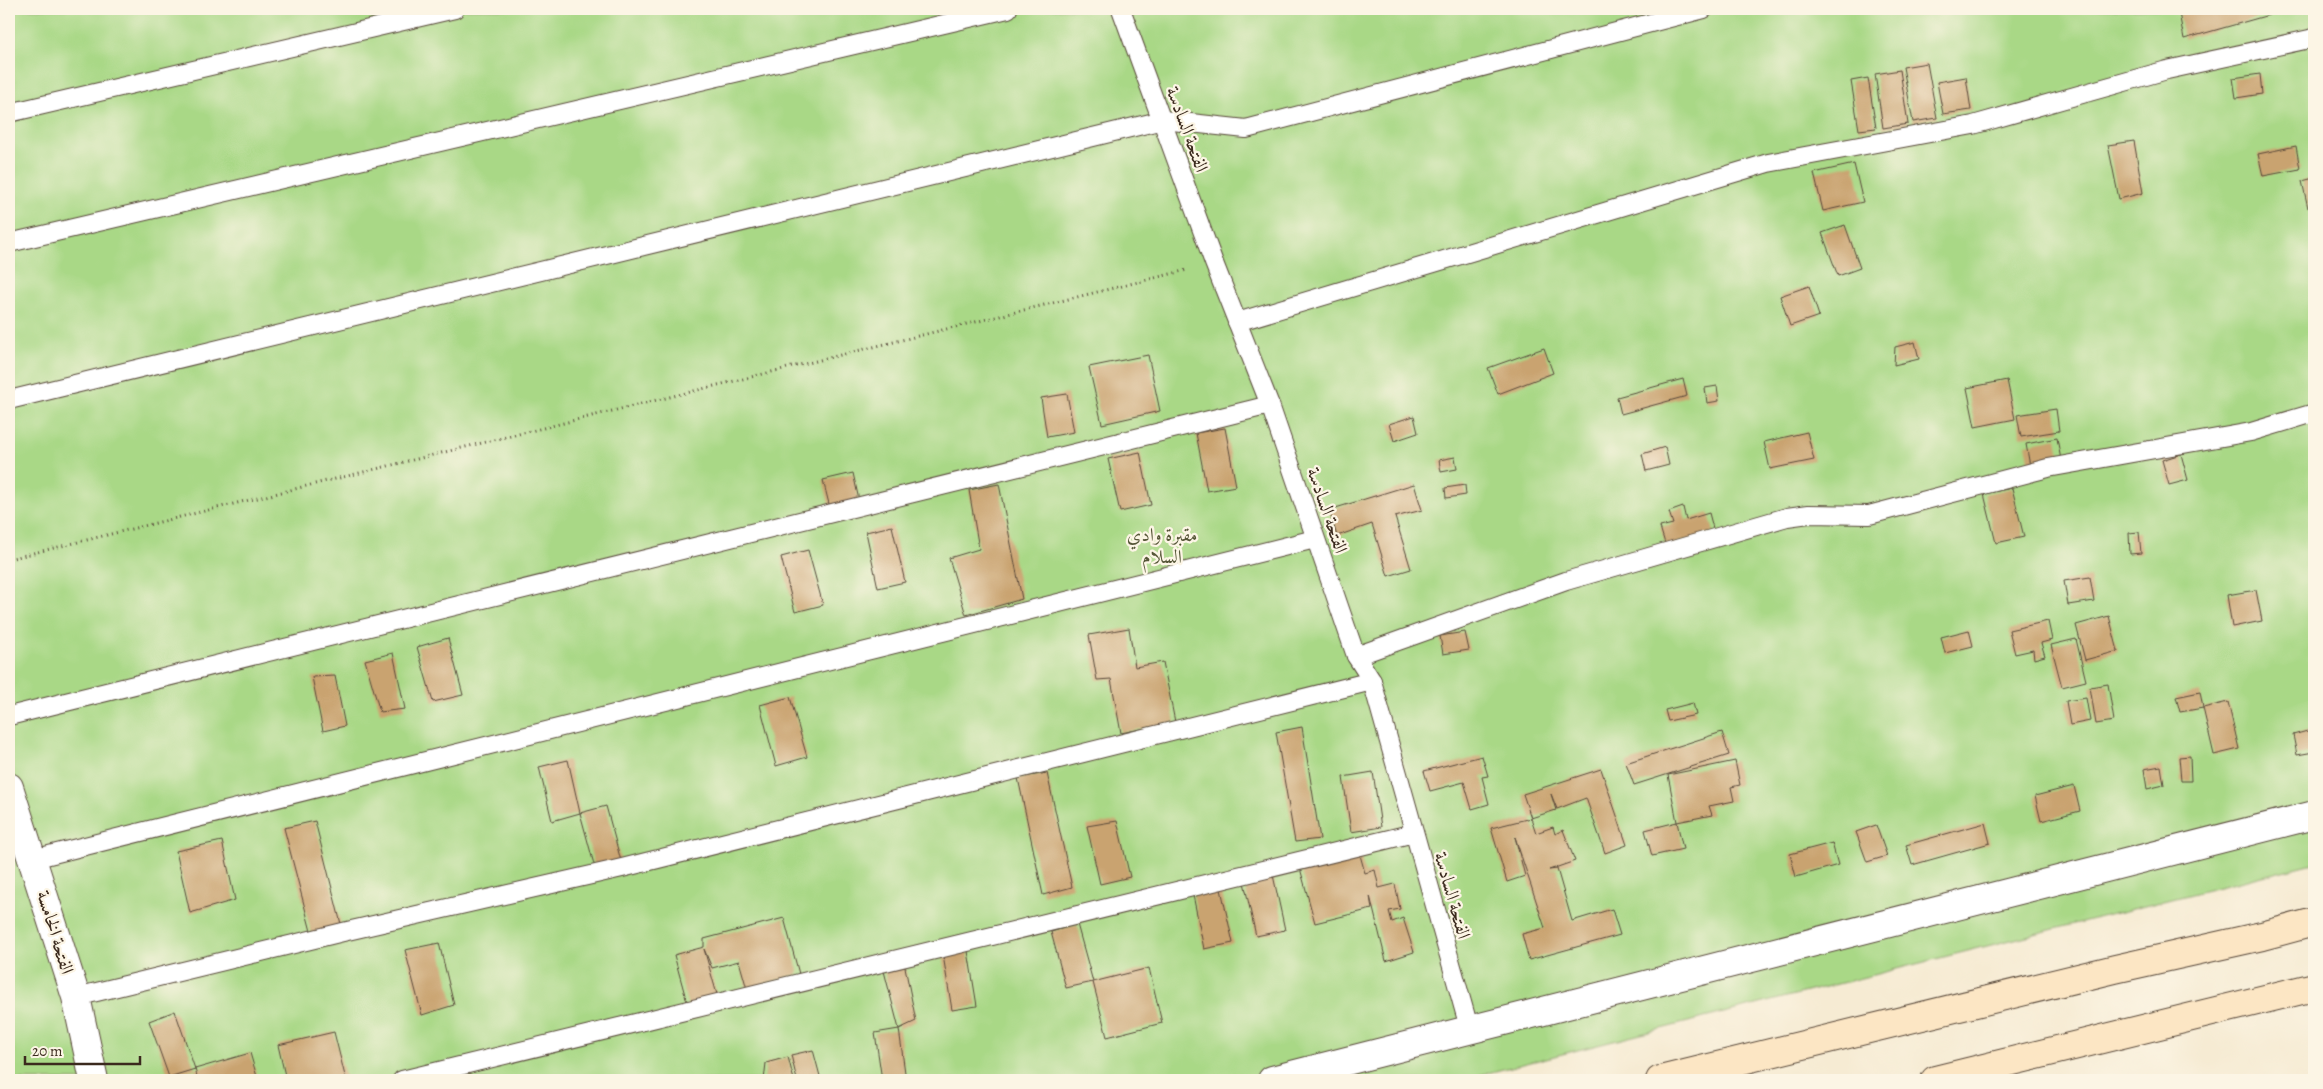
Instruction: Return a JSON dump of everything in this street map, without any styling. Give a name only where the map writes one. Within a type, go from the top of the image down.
[{"type":"main road","points":[[1660,1080],[2314,922]]},
{"type":"main road","points":[[1935,1080],[2314,987]]},
{"type":"street","name":"الفتحة الخامسة","points":[[9,787],[76,996],[94,1080]]},
{"type":"street","points":[[1272,1080],[2314,815]]},
{"type":"lane","points":[[9,113],[455,9]]},
{"type":"lane","points":[[9,243],[1008,9]]},
{"type":"lane","name":"الفتحة السادسة","points":[[1121,9],[1214,263],[1270,405],[1356,656],[1372,681],[1470,1031]]},
{"type":"lane","points":[[9,400],[1163,120],[1246,129],[1704,9]]},
{"type":"lane","points":[[1237,322],[1768,164],[1973,125],[2168,70],[2314,38]]},
{"type":"lane","points":[[9,716],[1270,405]]},
{"type":"lane","points":[[1356,656],[1525,594],[1787,517],[1810,514],[1869,515],[2048,468],[2251,432],[2314,413]]},
{"type":"lane","points":[[33,859],[1315,539]]},
{"type":"lane","points":[[76,996],[342,932],[622,868],[1372,681]]},
{"type":"lane","points":[[402,1080],[1414,833]]},
{"type":"path","points":[[9,559],[1214,263]]},
{"type":"green space","name":"مقبرة وادي السلام","points":[[9,9],[2314,9],[2314,863],[1460,1080],[9,1080]]},
{"type":"building","points":[[2210,9],[2268,9],[2269,15],[2184,39],[2179,13]]},
{"type":"building","points":[[1927,63],[1937,118],[1913,122],[1903,67]]},
{"type":"building","points":[[1900,70],[1908,124],[1883,128],[1875,74]]},
{"type":"building","points":[[2260,74],[2262,94],[2236,98],[2233,78]]},
{"type":"building","points":[[1966,77],[1971,110],[1943,114],[1937,82]]},
{"type":"building","points":[[1868,78],[1876,128],[1859,130],[1851,81]]},
{"type":"building","points":[[2134,141],[2143,193],[2119,199],[2108,145]]},
{"type":"building","points":[[2296,146],[2300,169],[2263,176],[2258,154]]},
{"type":"building","points":[[1854,164],[1863,202],[1823,211],[1814,173]]},
{"type":"building","points":[[2314,178],[2314,206],[2308,208],[2302,181]]},
{"type":"building","points":[[1845,225],[1860,268],[1838,276],[1822,233]]},
{"type":"building","points":[[1809,286],[1819,316],[1790,326],[1780,296]]},
{"type":"building","points":[[1915,342],[1919,359],[1894,365],[1895,347]]},
{"type":"building","points":[[1544,348],[1553,373],[1498,394],[1488,368]]},
{"type":"building","points":[[1148,355],[1160,411],[1102,424],[1089,367]]},
{"type":"building","points":[[1683,379],[1687,396],[1621,414],[1617,397]]},
{"type":"building","points":[[2007,380],[2015,419],[1975,427],[1967,388]]},
{"type":"building","points":[[1717,386],[1719,401],[1707,403],[1705,388]]},
{"type":"building","points":[[1067,394],[1074,432],[1047,437],[1041,398]]},
{"type":"building","points":[[2056,409],[2059,431],[2021,437],[2017,415]]},
{"type":"building","points":[[1414,416],[1418,433],[1394,441],[1389,424]]},
{"type":"building","points":[[1225,428],[1236,486],[1207,491],[1196,433]]},
{"type":"building","points":[[1807,432],[1814,460],[1770,469],[1764,442]]},
{"type":"building","points":[[2057,438],[2061,460],[2030,466],[2026,444]]},
{"type":"building","points":[[1665,447],[1669,465],[1646,471],[1642,454]]},
{"type":"building","points":[[1140,452],[1151,505],[1120,512],[1108,459]]},
{"type":"building","points":[[2181,454],[2188,480],[2169,485],[2162,460]]},
{"type":"building","points":[[1455,457],[1457,469],[1441,472],[1439,460]]},
{"type":"building","points":[[853,473],[859,500],[830,508],[823,480]]},
{"type":"building","points":[[999,484],[1022,599],[966,615],[949,558],[979,549],[969,490]]},
{"type":"building","points":[[1414,484],[1422,510],[1395,517],[1411,569],[1388,576],[1372,524],[1337,536],[1329,510]]},
{"type":"building","points":[[1465,485],[1466,495],[1446,498],[1445,488]]},
{"type":"building","points":[[2012,488],[2024,537],[1996,543],[1984,494]]},
{"type":"building","points":[[1683,507],[1686,520],[1709,513],[1714,532],[1666,547],[1660,527],[1673,524],[1669,512]]},
{"type":"building","points":[[892,526],[905,582],[878,588],[866,532]]},
{"type":"building","points":[[2139,532],[2141,553],[2130,554],[2129,533]]},
{"type":"building","points":[[808,550],[823,605],[795,612],[781,557]]},
{"type":"building","points":[[2090,577],[2094,601],[2068,605],[2064,581]]},
{"type":"building","points":[[2256,590],[2262,621],[2232,627],[2227,595]]},
{"type":"building","points":[[2109,616],[2118,651],[2085,660],[2076,625]]},
{"type":"building","points":[[2048,621],[2052,640],[2041,643],[2045,656],[2034,659],[2033,650],[2015,654],[2009,630]]},
{"type":"building","points":[[1129,628],[1135,667],[1163,662],[1175,722],[1121,733],[1111,679],[1097,680],[1089,635]]},
{"type":"building","points":[[1969,630],[1973,646],[1945,653],[1941,637]]},
{"type":"building","points":[[1465,632],[1469,650],[1443,654],[1440,636]]},
{"type":"building","points":[[448,638],[463,695],[433,702],[417,647]]},
{"type":"building","points":[[2076,639],[2086,681],[2062,687],[2051,645]]},
{"type":"building","points":[[393,653],[405,709],[380,712],[365,660]]},
{"type":"building","points":[[335,676],[345,726],[323,731],[312,677]]},
{"type":"building","points":[[2108,684],[2114,721],[2096,724],[2090,687]]},
{"type":"building","points":[[2200,692],[2203,708],[2180,712],[2176,697]]},
{"type":"building","points":[[790,697],[807,757],[776,766],[760,705]]},
{"type":"building","points":[[2086,698],[2090,721],[2070,725],[2066,701]]},
{"type":"building","points":[[2228,702],[2239,749],[2214,755],[2203,708]]},
{"type":"building","points":[[1693,703],[1696,715],[1668,721],[1665,710]]},
{"type":"building","points":[[1302,727],[1320,839],[1295,842],[1276,732]]},
{"type":"building","points":[[2311,730],[2314,752],[2297,755],[2293,735]]},
{"type":"building","points":[[1722,732],[1729,755],[1634,785],[1626,763]]},
{"type":"building","points":[[1482,756],[1488,776],[1482,777],[1489,804],[1472,809],[1464,782],[1430,791],[1424,771]]},
{"type":"building","points":[[2190,756],[2191,781],[2181,781],[2179,757]]},
{"type":"building","points":[[568,760],[580,813],[552,821],[539,767]]},
{"type":"building","points":[[1735,761],[1740,785],[1731,787],[1734,801],[1709,806],[1712,815],[1677,822],[1668,775]]},
{"type":"building","points":[[2161,766],[2164,785],[2147,789],[2144,769]]},
{"type":"building","points":[[1601,769],[1627,845],[1605,853],[1586,798],[1557,809],[1551,794],[1556,810],[1531,818],[1523,794]]},
{"type":"building","points":[[1373,772],[1381,827],[1351,832],[1343,777]]},
{"type":"building","points":[[1047,773],[1072,887],[1043,895],[1018,778]]},
{"type":"building","points":[[2074,786],[2080,811],[2041,821],[2035,796]]},
{"type":"building","points":[[606,806],[621,861],[595,868],[580,813]]},
{"type":"building","points":[[1531,818],[1536,833],[1553,827],[1555,834],[1563,830],[1575,861],[1549,870],[1557,869],[1572,921],[1612,909],[1620,935],[1529,960],[1522,934],[1545,928],[1515,837],[1525,876],[1507,882],[1491,828]]},
{"type":"building","points":[[315,821],[343,932],[313,939],[284,828]]},
{"type":"building","points":[[1117,821],[1130,877],[1100,884],[1087,826]]},
{"type":"building","points":[[1677,822],[1683,849],[1652,856],[1645,830]]},
{"type":"building","points":[[1985,823],[1990,843],[1912,865],[1906,845]]},
{"type":"building","points":[[1876,825],[1887,856],[1867,862],[1856,832]]},
{"type":"building","points":[[222,841],[235,900],[190,913],[176,851]]},
{"type":"building","points":[[1832,843],[1838,865],[1796,877],[1790,854]]},
{"type":"building","points":[[1360,855],[1365,873],[1375,870],[1379,888],[1395,884],[1400,909],[1389,911],[1392,922],[1403,918],[1414,952],[1386,961],[1370,896],[1372,909],[1315,923],[1300,868]]},
{"type":"building","points":[[1273,875],[1285,930],[1256,936],[1244,882]]},
{"type":"building","points":[[1221,889],[1233,943],[1204,949],[1193,895]]},
{"type":"building","points":[[784,918],[799,974],[747,989],[739,961],[712,968],[704,949],[718,998],[688,1006],[674,955],[704,947],[704,939]]},
{"type":"building","points":[[1077,924],[1093,982],[1066,988],[1051,932]]},
{"type":"building","points":[[439,943],[454,1005],[422,1015],[405,950]]},
{"type":"building","points":[[968,951],[977,1006],[952,1010],[943,955]]},
{"type":"building","points":[[905,967],[916,1021],[899,1029],[884,971]]},
{"type":"building","points":[[1149,968],[1162,1023],[1107,1037],[1093,982]]},
{"type":"building","points":[[175,1011],[195,1069],[169,1077],[149,1021]]},
{"type":"building","points":[[899,1029],[906,1080],[882,1080],[875,1033]]},
{"type":"building","points":[[334,1032],[346,1080],[286,1080],[278,1045]]},
{"type":"building","points":[[813,1050],[821,1080],[797,1080],[791,1055]]},
{"type":"building","points":[[250,1053],[258,1080],[198,1080],[195,1069]]},
{"type":"building","points":[[788,1057],[794,1080],[764,1080],[766,1063]]}]
